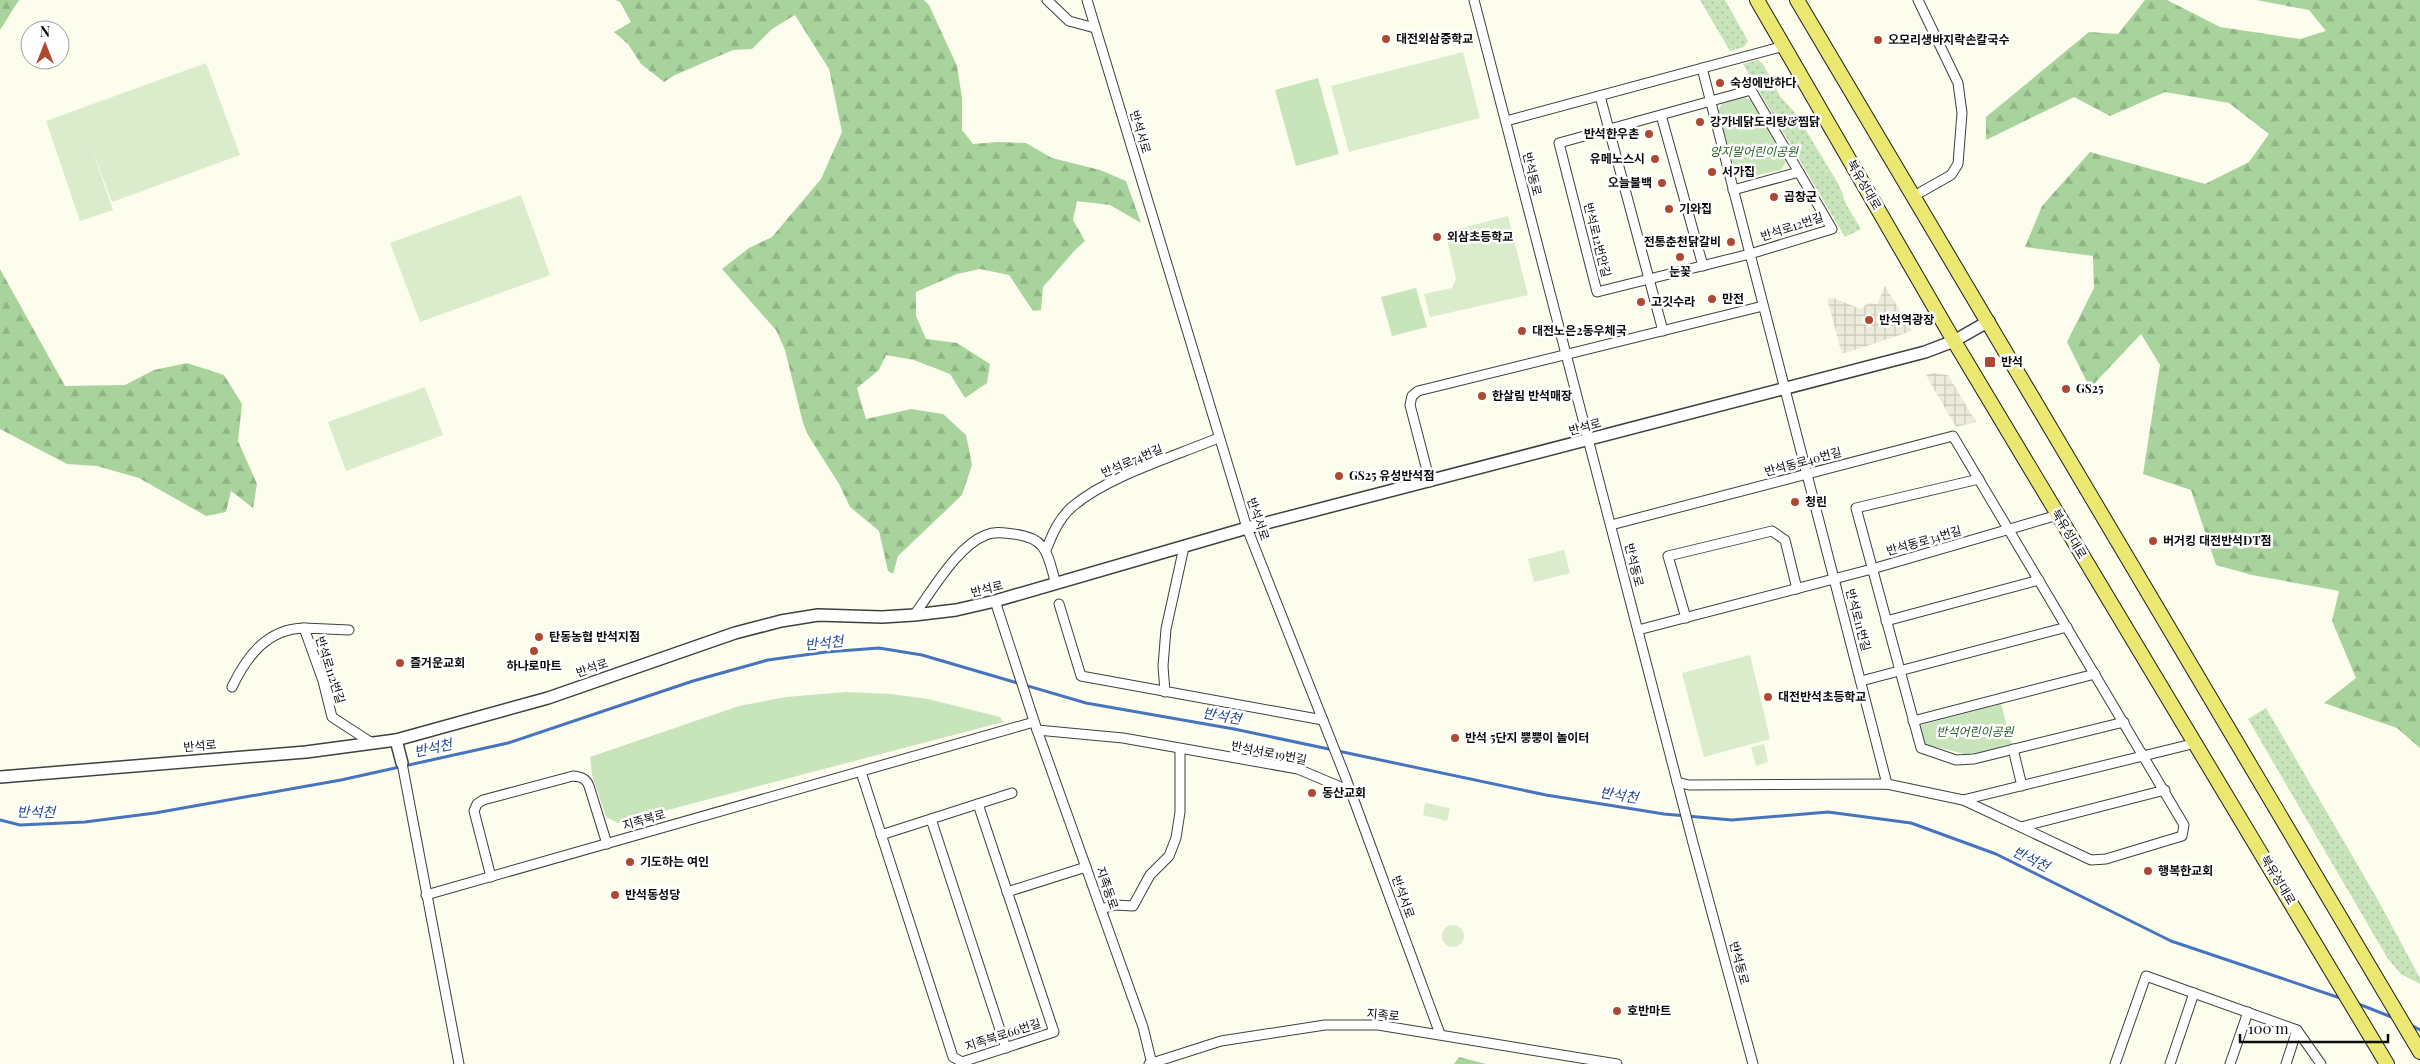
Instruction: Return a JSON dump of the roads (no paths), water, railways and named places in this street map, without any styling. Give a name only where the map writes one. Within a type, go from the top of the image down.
[{"type":"main road","name":"북유성대로","points":[[1757,0],[1954,341],[2330,965],[2387,1064]]},
{"type":"main road","points":[[1797,0],[1989,321],[2420,1052]]},
{"type":"main road","points":[[2376,1045],[2383,1064]]},
{"type":"street","points":[[1047,0],[1069,21],[1095,28]]},
{"type":"street","name":"반석서로","points":[[1087,0],[1179,300],[1218,438],[1247,528],[1345,776],[1440,1034]]},
{"type":"street","name":"반석동로","points":[[1474,0],[1693,844],[1753,1064]]},
{"type":"street","points":[[1914,196],[1951,175],[1958,164],[1962,113],[1958,83],[1918,0]]},
{"type":"street","points":[[1506,121],[1784,46]]},
{"type":"street","name":"반석로12번길","points":[[1702,68],[1784,387]]},
{"type":"street","name":"반석로12번길","points":[[1711,101],[1751,90],[1832,229],[1750,254]]},
{"type":"street","points":[[1600,96],[1662,331]]},
{"type":"street","points":[[1609,129],[1711,101]]},
{"type":"street","points":[[1661,115],[1703,266]]},
{"type":"street","name":"반석로12번안길","points":[[1609,129],[1559,143],[1597,292],[1750,254]]},
{"type":"street","points":[[1733,190],[1799,172]]},
{"type":"street","points":[[1430,482],[1410,405],[1412,396],[1418,391],[1763,306]]},
{"type":"street","name":"반석로","points":[[0,777],[306,752],[396,740],[548,698],[726,636],[782,621],[818,616],[882,617],[914,615],[956,610],[995,601],[1247,528],[1430,482],[1784,387],[1925,352],[1954,341],[1989,321]]},
{"type":"street","name":"반석로11번길","points":[[1784,387],[1887,784]]},
{"type":"street","name":"반석동로40번길","points":[[1611,526],[1953,436],[2144,756]]},
{"type":"street","name":"반석로74번길","points":[[1046,550],[1054,530],[1071,508],[1111,482],[1218,438]]},
{"type":"street","points":[[1979,479],[1856,508],[1921,748],[1956,760],[1974,759],[2124,722]]},
{"type":"street","name":"반석동로34번길","points":[[1638,630],[1872,569],[2058,516]]},
{"type":"street","points":[[1686,618],[1668,556],[1772,531],[1785,540],[1797,589]]},
{"type":"street","points":[[914,615],[951,565],[968,547],[986,535],[998,532],[1033,537],[1046,550],[1056,584]]},
{"type":"street","points":[[1165,692],[1163,666],[1166,629],[1184,547]]},
{"type":"street","points":[[1886,621],[2039,580]]},
{"type":"street","name":"지족동로","points":[[995,601],[1036,726],[1143,1027],[1151,1064]]},
{"type":"street","points":[[1059,604],[1081,676],[1324,723]]},
{"type":"street","points":[[1861,681],[2067,627]]},
{"type":"street","points":[[232,686],[244,663],[265,640],[293,628],[304,628]]},
{"type":"street","name":"반석로112번길","points":[[349,630],[304,628],[323,681],[332,717],[372,743]]},
{"type":"street","points":[[1913,721],[2095,674]]},
{"type":"street","name":"반석서로19번길","points":[[1036,726],[1123,738],[1180,750],[1298,768],[1350,791]]},
{"type":"street","name":"지족북로","points":[[426,895],[861,772],[1036,726]]},
{"type":"street","points":[[396,740],[459,1064]]},
{"type":"street","points":[[1963,800],[2196,743]]},
{"type":"street","points":[[2013,749],[2022,786]]},
{"type":"street","points":[[1102,910],[1114,905],[1134,906],[1150,875],[1170,856],[1176,838],[1180,812],[1180,750]]},
{"type":"street","points":[[1677,782],[1689,785],[1887,784],[1963,800],[2091,860],[2106,859],[2182,836],[2184,825],[2144,756]]},
{"type":"street","name":"지족북로66번길","points":[[861,772],[953,1057],[962,1062],[1054,1032],[978,804]]},
{"type":"street","points":[[491,877],[474,811],[483,800],[573,776],[580,777],[586,780],[589,786],[607,844]]},
{"type":"street","points":[[2020,827],[2165,790]]},
{"type":"street","points":[[881,835],[1012,792]]},
{"type":"street","points":[[931,819],[1006,1048]]},
{"type":"street","points":[[1008,892],[1086,867]]},
{"type":"street","points":[[2115,1064],[2146,976],[2298,1030],[2321,1064]]},
{"type":"street","points":[[2170,1064],[2194,993]]},
{"type":"street","points":[[2230,1064],[2248,1012]]},
{"type":"street","name":"지족로","points":[[1151,1064],[1221,1041],[1325,1025],[1378,1025],[1617,1064]]},
{"type":"street","points":[[2286,1064],[2298,1030]]},
{"type":"waterway","name":"반석천","points":[[0,820],[20,825],[85,822],[155,813],[341,780],[508,743],[693,681],[768,660],[826,652],[879,648],[922,655],[1086,703],[1234,729],[1546,795],[1664,814],[1732,820],[1828,812],[1911,823],[1996,854],[2171,941],[2343,999]]},
{"type":"waterway","name":"반석천","points":[[2356,1003],[2394,1018]]},
{"type":"waterway","name":"반석천","points":[[2411,1025],[2420,1030]]},
{"type":"place","name":"대전외삼중학교","points":[[1386,39]]},
{"type":"place","name":"오모리생바지락손칼국수","points":[[1878,40]]},
{"type":"place","name":"숙성에반하다","points":[[1720,83]]},
{"type":"place","name":"강가네닭도리탕&찜닭","points":[[1700,122]]},
{"type":"place","name":"반석한우촌","points":[[1649,134]]},
{"type":"place","name":"유메노스시","points":[[1655,159]]},
{"type":"place","name":"서가집","points":[[1712,172]]},
{"type":"place","name":"오늘불백","points":[[1662,183]]},
{"type":"place","name":"곱창군","points":[[1774,197]]},
{"type":"place","name":"기와집","points":[[1669,209]]},
{"type":"place","name":"외삼초등학교","points":[[1437,237]]},
{"type":"place","name":"전통춘천닭갈비","points":[[1731,242]]},
{"type":"place","name":"눈꽃","points":[[1680,257]]},
{"type":"place","name":"만전","points":[[1712,299]]},
{"type":"place","name":"고깃수라","points":[[1641,302]]},
{"type":"place","name":"반석역광장","points":[[1869,320]]},
{"type":"place","name":"대전노은2동우체국","points":[[1522,331]]},
{"type":"place","name":"반석","points":[[1990,362]]},
{"type":"place","name":"GS25","points":[[2066,389]]},
{"type":"place","name":"한살림 반석매장","points":[[1482,396]]},
{"type":"place","name":"GS25 유성반석점","points":[[1339,476]]},
{"type":"place","name":"청린","points":[[1795,502]]},
{"type":"place","name":"버거킹 대전반석DT점","points":[[2153,541]]},
{"type":"place","name":"탄동농협 반석지점","points":[[539,637]]},
{"type":"place","name":"하나로마트","points":[[534,651]]},
{"type":"place","name":"즐거운교회","points":[[400,663]]},
{"type":"place","name":"대전반석초등학교","points":[[1768,697]]},
{"type":"place","name":"반석 5단지 뿡뿡이 놀이터","points":[[1455,738]]},
{"type":"place","name":"동산교회","points":[[1312,793]]},
{"type":"place","name":"기도하는 여인","points":[[630,862]]},
{"type":"place","name":"행복한교회","points":[[2148,871]]},
{"type":"place","name":"반석동성당","points":[[615,895]]},
{"type":"place","name":"호반마트","points":[[1617,1011]]},
{"type":"park label","name":"양지말어린이공원","points":[[1754,152]]},
{"type":"park label","name":"반석어린이공원","points":[[1975,732]]}]
